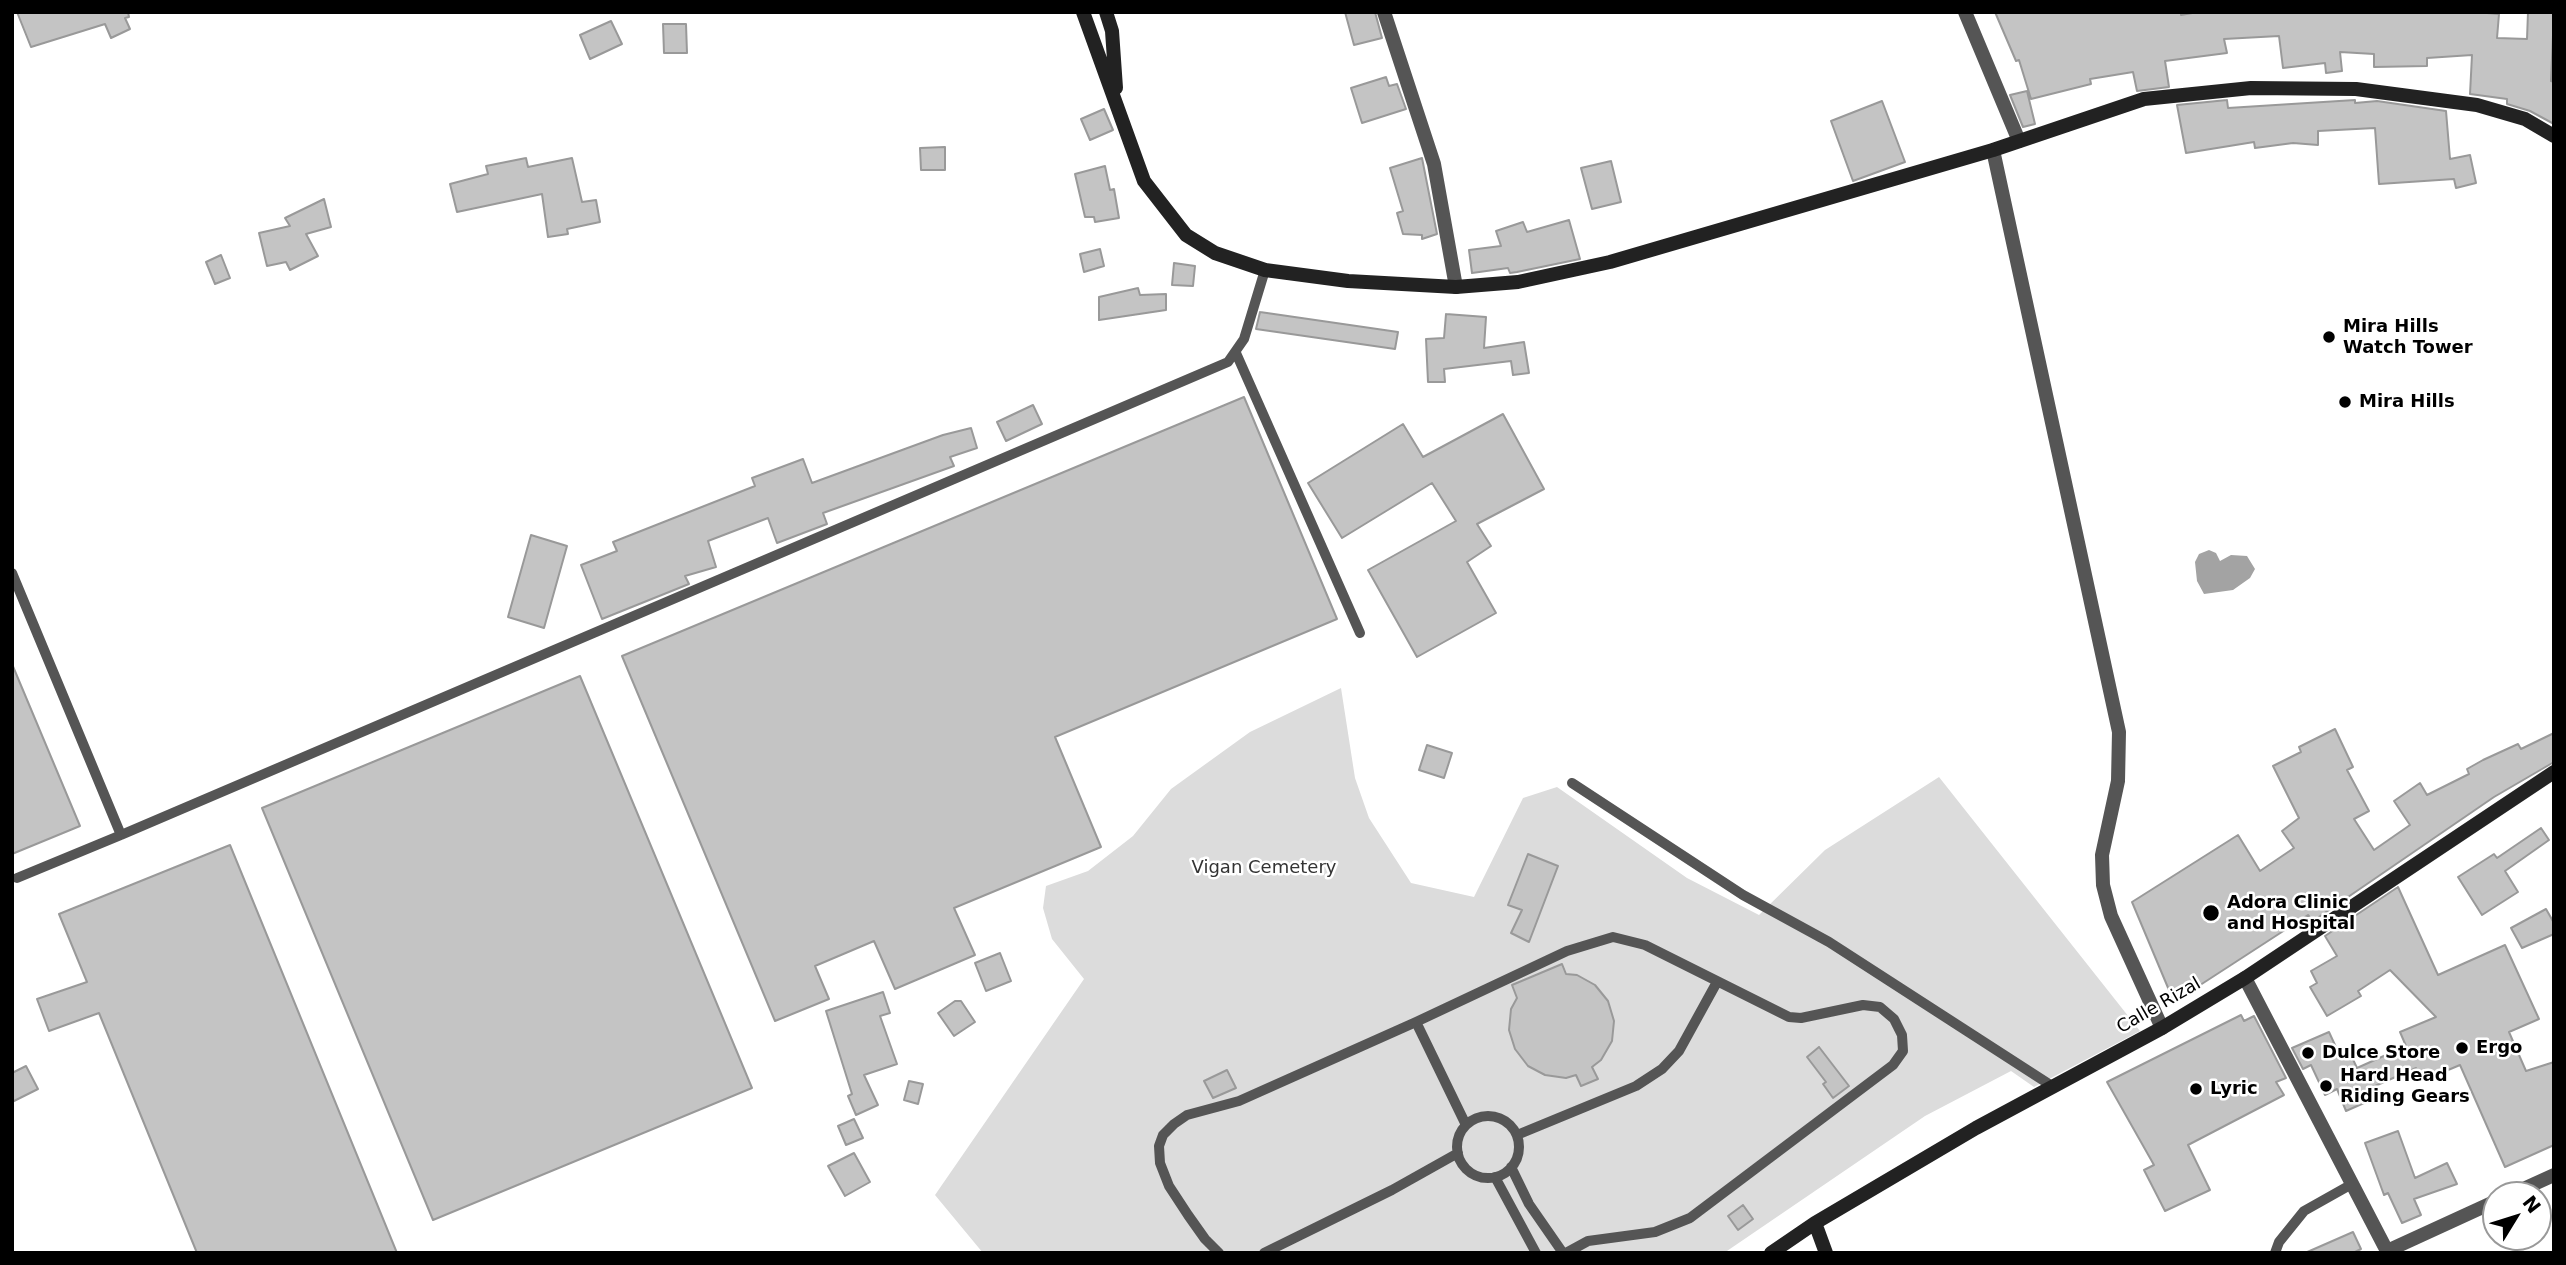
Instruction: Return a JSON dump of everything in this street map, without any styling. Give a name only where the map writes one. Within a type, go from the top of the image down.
[{"type":"street","points":[[1083,12],[1089,35],[1117,100],[1144,181],[1186,235],[1215,253],[1265,270],[1348,281],[1456,287],[1518,282],[1611,262],[1993,150],[2144,99],[2251,88],[2356,89],[2477,105],[2525,119],[2554,136]]},
{"type":"street","points":[[1106,12],[1112,31],[1117,100]]},
{"type":"street","points":[[1384,12],[1434,164],[1456,287]]},
{"type":"street","points":[[1965,12],[2019,141]]},
{"type":"street","points":[[1993,150],[2119,732],[2118,781],[2102,855],[2103,885],[2111,916],[2162,1028]]},
{"type":"street","name":"Calle Rizal","points":[[1770,1253],[1815,1223],[2052,1086],[2162,1028],[2245,978],[2554,772]]},
{"type":"street","points":[[2245,978],[2388,1252],[2482,1208]]},
{"type":"street","points":[[1815,1223],[1826,1253]]},
{"type":"lane","points":[[16,878],[1228,362],[1244,339],[1265,270]]},
{"type":"lane","points":[[1236,353],[1360,634]]},
{"type":"lane","points":[[12,573],[121,835]]},
{"type":"lane","points":[[1572,783],[1743,895],[1829,942],[2052,1086]]},
{"type":"lane","points":[[1220,1253],[1205,1239],[1169,1186],[1160,1163],[1159,1146],[1163,1135],[1187,1115],[1239,1101],[1567,951],[1613,937],[1645,945],[1789,1017],[1801,1018],[1863,1005],[1880,1007],[1894,1019],[1902,1035],[1903,1051],[1893,1065],[1690,1218],[1655,1232],[1588,1241],[1565,1253],[1529,1204],[1511,1167]]},
{"type":"lane","points":[[1517,1135],[1636,1086],[1662,1069],[1679,1051],[1717,982]]},
{"type":"lane","points":[[1416,1022],[1466,1125]]},
{"type":"lane","points":[[1491,1115],[1510,1125],[1517,1135],[1517,1158],[1511,1167],[1495,1177],[1485,1177],[1469,1171],[1458,1153],[1457,1142],[1466,1125],[1480,1116],[1491,1115]]},
{"type":"lane","points":[[1264,1253],[1458,1153]]},
{"type":"lane","points":[[1495,1177],[1536,1253]]},
{"type":"lane","points":[[2275,1253],[2304,1211],[2352,1184]]},
{"type":"green space","name":"Vigan Cemetery","points":[[1341,688],[1355,778],[1369,818],[1411,883],[1474,897],[1523,798],[1557,787],[1687,878],[1759,915],[1825,850],[1939,777],[2140,1031],[2034,1087],[2011,1071],[1925,1116],[1724,1253],[983,1253],[935,1195],[1084,979],[1052,939],[1043,908],[1046,886],[1088,871],[1133,836],[1171,789],[1250,732]]},
{"type":"shaded area","points":[[2209,550],[2216,553],[2220,561],[2231,555],[2247,556],[2255,569],[2250,578],[2233,590],[2204,594],[2197,581],[2195,562],[2199,554]]},
{"type":"building","points":[[17,12],[128,12],[129,17],[125,18],[130,29],[111,38],[105,24],[31,47]]},
{"type":"building","points":[[1345,12],[1375,12],[1382,38],[1354,45]]},
{"type":"building","points":[[1995,12],[2181,12],[2181,15],[2198,12],[2475,12],[2499,14],[2497,38],[2527,39],[2528,12],[2554,12],[2551,81],[2554,82],[2554,124],[2530,111],[2507,104],[2507,99],[2470,94],[2472,55],[2427,58],[2427,66],[2374,67],[2374,54],[2340,52],[2342,71],[2326,73],[2325,63],[2283,68],[2279,36],[2224,39],[2227,53],[2165,61],[2169,87],[2137,91],[2133,72],[2090,79],[2091,84],[2031,99],[2019,60],[2016,61]]},
{"type":"building","points":[[611,21],[622,44],[590,59],[580,35]]},
{"type":"building","points":[[663,24],[686,24],[687,53],[664,53]]},
{"type":"building","points":[[1386,77],[1389,86],[1397,84],[1406,109],[1362,123],[1351,88]]},
{"type":"building","points":[[2027,91],[2035,124],[2023,127],[2010,95]]},
{"type":"building","points":[[2227,100],[2228,108],[2355,100],[2355,103],[2377,101],[2446,111],[2450,159],[2470,155],[2476,183],[2456,188],[2454,179],[2379,184],[2375,128],[2318,131],[2318,145],[2293,143],[2255,148],[2254,142],[2186,153],[2177,105]]},
{"type":"building","points":[[1882,101],[1905,162],[1853,181],[1831,121]]},
{"type":"building","points":[[1104,109],[1113,130],[1090,140],[1081,119]]},
{"type":"building","points":[[945,147],[945,170],[921,170],[920,148]]},
{"type":"building","points":[[526,158],[528,167],[572,158],[582,202],[596,200],[600,222],[567,229],[568,234],[548,237],[542,194],[457,212],[450,184],[488,174],[486,166]]},
{"type":"building","points":[[1422,158],[1437,234],[1422,239],[1422,235],[1403,234],[1397,213],[1403,211],[1390,168]]},
{"type":"building","points":[[1611,161],[1621,202],[1592,209],[1581,168]]},
{"type":"building","points":[[1105,166],[1110,190],[1114,189],[1119,218],[1095,222],[1094,217],[1085,217],[1075,174]]},
{"type":"building","points":[[324,199],[331,227],[306,234],[318,256],[290,270],[286,262],[267,266],[259,233],[290,226],[285,218]]},
{"type":"building","points":[[1569,220],[1580,259],[1510,273],[1508,268],[1472,273],[1469,250],[1501,246],[1496,231],[1523,222],[1527,232]]},
{"type":"building","points":[[1100,249],[1104,266],[1084,272],[1080,254]]},
{"type":"building","points":[[221,255],[230,278],[215,284],[206,262]]},
{"type":"building","points":[[1174,263],[1195,266],[1193,286],[1172,285]]},
{"type":"building","points":[[1138,288],[1140,295],[1166,294],[1166,310],[1099,320],[1099,297]]},
{"type":"building","points":[[1260,312],[1398,332],[1395,349],[1256,329]]},
{"type":"building","points":[[1446,314],[1486,317],[1484,348],[1524,342],[1529,373],[1513,375],[1511,361],[1444,369],[1445,382],[1428,382],[1426,339],[1444,338]]},
{"type":"building","points":[[1244,397],[1337,619],[1055,737],[1101,847],[954,908],[975,955],[895,989],[874,941],[815,966],[829,999],[775,1021],[622,656]]},
{"type":"building","points":[[1033,405],[1042,424],[1006,441],[997,422]]},
{"type":"building","points":[[1503,414],[1544,489],[1477,524],[1491,546],[1467,562],[1496,613],[1417,657],[1368,570],[1456,521],[1432,483],[1342,538],[1308,483],[1403,424],[1423,457]]},
{"type":"building","points":[[971,428],[977,448],[950,457],[954,466],[823,513],[827,524],[777,543],[768,518],[708,541],[716,567],[685,576],[689,584],[602,619],[581,565],[617,551],[613,542],[755,486],[752,478],[803,459],[812,483],[943,435]]},
{"type":"building","points":[[531,535],[567,546],[544,628],[508,617]]},
{"type":"building","points":[[12,664],[80,826],[12,854]]},
{"type":"building","points":[[580,676],[752,1088],[433,1220],[262,808]]},
{"type":"building","points":[[2335,729],[2353,767],[2347,770],[2369,811],[2354,819],[2374,850],[2410,825],[2394,801],[2420,783],[2427,795],[2469,774],[2467,769],[2483,760],[2518,744],[2521,749],[2554,733],[2554,762],[2494,797],[2313,921],[2308,915],[2174,1002],[2132,902],[2238,835],[2260,871],[2294,848],[2282,831],[2299,818],[2273,766],[2301,752],[2299,747]]},
{"type":"building","points":[[1427,745],[1452,753],[1444,778],[1419,770]]},
{"type":"building","points":[[2541,828],[2549,840],[2505,871],[2518,892],[2482,915],[2458,877],[2494,854],[2497,858]]},
{"type":"building","points":[[230,845],[397,1253],[197,1253],[99,1013],[49,1031],[37,999],[87,982],[59,914]]},
{"type":"building","points":[[1528,854],[1558,866],[1529,942],[1511,933],[1522,910],[1508,905]]},
{"type":"building","points":[[2398,887],[2438,975],[2505,945],[2539,1019],[2509,1032],[2526,1071],[2554,1062],[2554,1145],[2505,1167],[2460,1065],[2422,1081],[2416,1068],[2359,1093],[2364,1103],[2346,1111],[2337,1089],[2325,1095],[2311,1065],[2303,1069],[2292,1048],[2329,1032],[2341,1058],[2350,1053],[2357,1068],[2406,1046],[2400,1032],[2436,1017],[2390,970],[2358,991],[2361,996],[2327,1016],[2310,987],[2317,983],[2311,971],[2337,956],[2325,936]]},
{"type":"building","points":[[2546,909],[2554,923],[2554,934],[2522,948],[2511,928]]},
{"type":"building","points":[[1000,953],[1011,981],[986,991],[975,963]]},
{"type":"building","points":[[1562,964],[1566,974],[1577,975],[1595,985],[1608,1001],[1614,1021],[1612,1041],[1601,1060],[1592,1067],[1598,1079],[1581,1086],[1576,1075],[1566,1078],[1545,1075],[1528,1066],[1515,1049],[1509,1030],[1511,1009],[1517,998],[1512,985]]},
{"type":"building","points":[[883,992],[890,1013],[880,1016],[897,1064],[864,1075],[878,1105],[856,1115],[848,1096],[852,1094],[826,1011]]},
{"type":"building","points":[[955,1001],[961,1001],[975,1022],[954,1036],[938,1013]]},
{"type":"building","name":"Lyric","points":[[2241,1015],[2244,1021],[2254,1016],[2286,1078],[2276,1082],[2284,1095],[2188,1145],[2210,1190],[2165,1211],[2144,1170],[2154,1165],[2107,1082]]},
{"type":"building","points":[[1819,1047],[1849,1086],[1833,1098],[1823,1084],[1826,1082],[1807,1057]]},
{"type":"building","points":[[26,1066],[38,1089],[12,1102],[12,1073]]},
{"type":"building","points":[[1227,1070],[1236,1088],[1213,1098],[1204,1081]]},
{"type":"building","points":[[909,1081],[923,1084],[918,1104],[904,1100]]},
{"type":"building","points":[[854,1119],[863,1138],[846,1145],[838,1126]]},
{"type":"building","points":[[2398,1131],[2415,1178],[2447,1163],[2457,1184],[2414,1199],[2421,1215],[2402,1223],[2388,1193],[2384,1195],[2365,1143]]},
{"type":"building","points":[[854,1153],[870,1182],[845,1196],[828,1166]]},
{"type":"building","points":[[1743,1205],[1753,1219],[1738,1230],[1728,1216]]},
{"type":"building","points":[[2353,1232],[2361,1249],[2353,1253],[2305,1253]]},
{"type":"place","name":"Mira Hills Watch Tower","points":[[2329,337]]},
{"type":"place","name":"Mira Hills","points":[[2345,402]]},
{"type":"place","name":"Adora Clinic and Hospital","points":[[2211,913]]},
{"type":"place","name":"Ergo","points":[[2462,1048]]},
{"type":"place","name":"Dulce Store","points":[[2308,1053]]},
{"type":"place","name":"Hard Head Riding Gears","points":[[2326,1086]]},
{"type":"place","name":"Lyric","points":[[2196,1089]]}]
